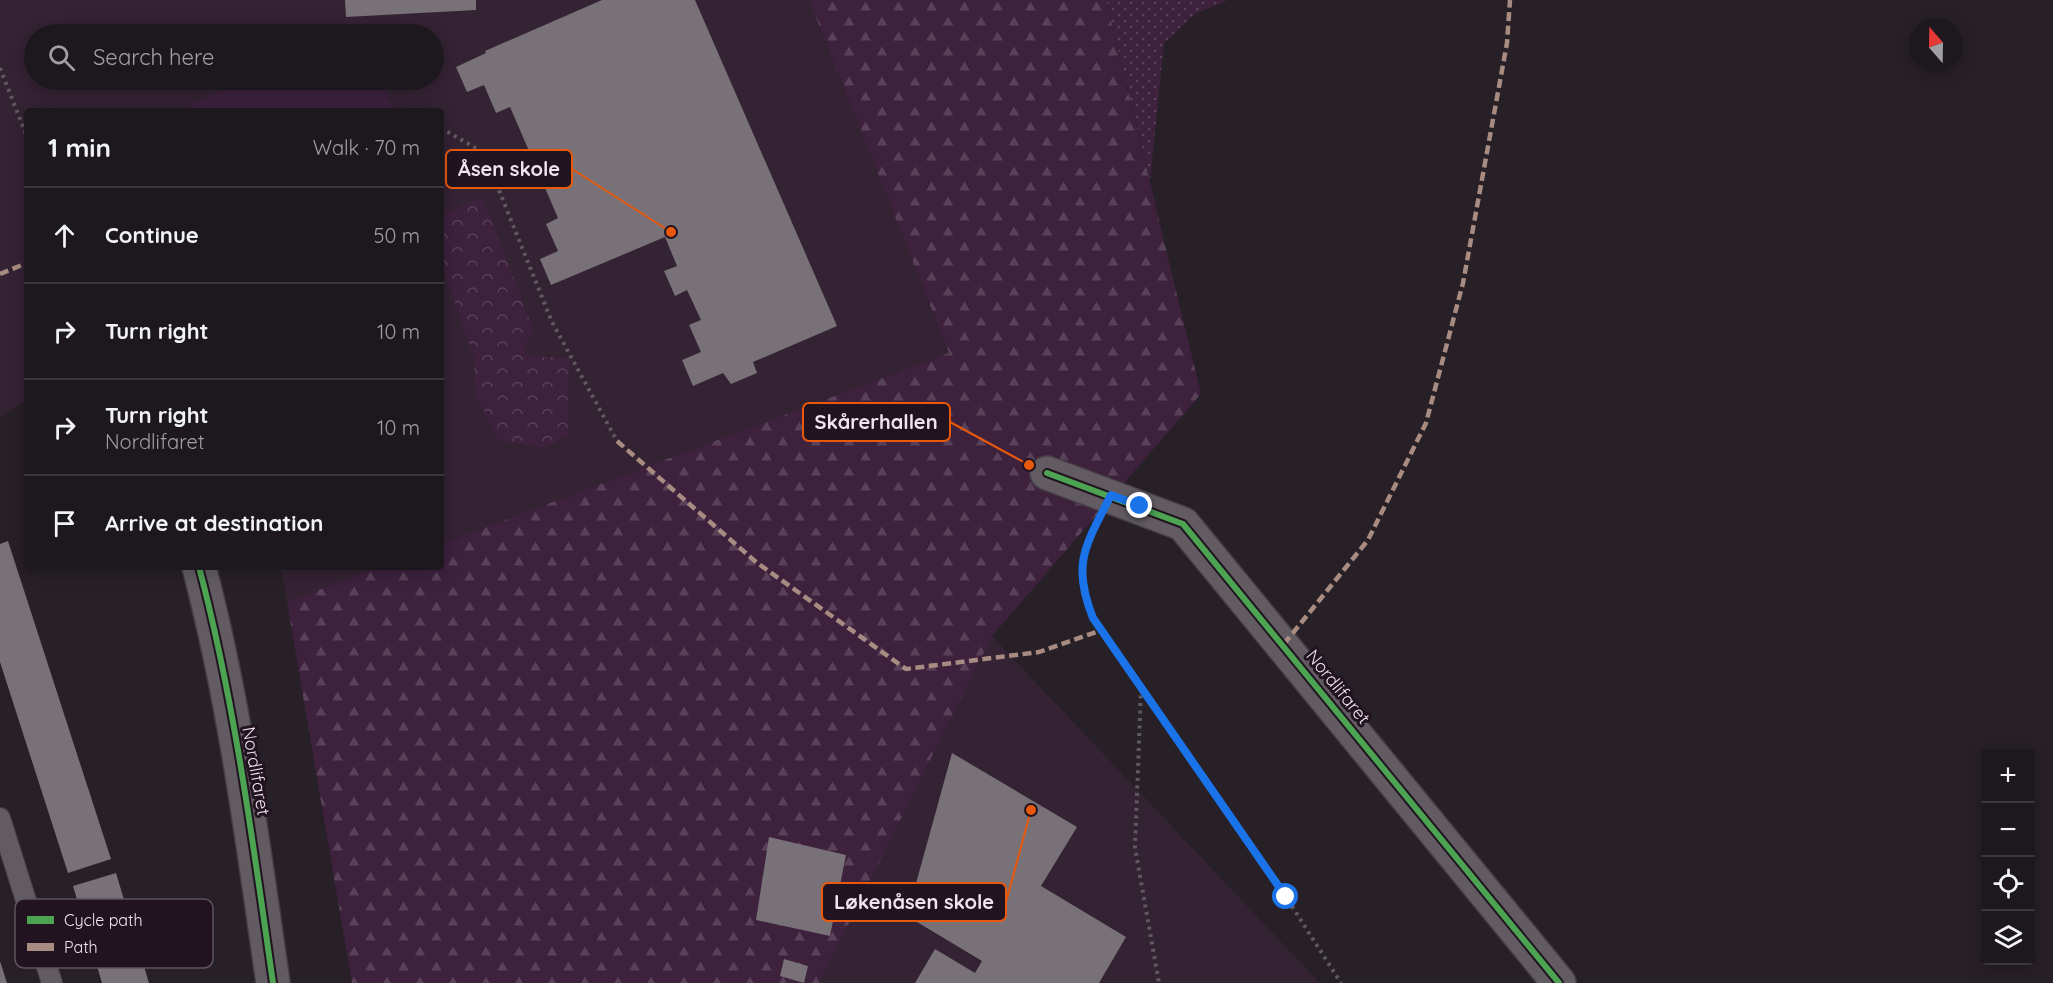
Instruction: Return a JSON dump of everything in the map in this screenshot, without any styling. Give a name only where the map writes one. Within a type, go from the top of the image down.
[{"type":"street","name":"Nordlifaret","points":[[1047,472],[1183,524],[1559,983]]},
{"type":"street","name":"Nordlifaret","points":[[201,570],[246,788],[273,983]]},
{"type":"lane","points":[[0,818],[26,899]]},
{"type":"lane","points":[[47,968],[52,983]]},
{"type":"path","points":[[0,68],[24,129]]},
{"type":"path","points":[[444,130],[484,153],[552,322],[617,441]]},
{"type":"path","points":[[1111,495],[1086,544],[1081,567],[1083,593],[1093,618],[1286,897],[1341,983]]},
{"type":"path","points":[[1141,687],[1135,848],[1159,983]]},
{"type":"shaded area","points":[[0,0],[809,0],[949,353],[444,543],[444,108],[24,108],[24,402],[0,418]]},
{"type":"shaded area","points":[[282,570],[371,570],[287,602]]},
{"type":"shaded area","points":[[992,636],[1320,983],[819,983]]},
{"type":"green space","points":[[809,0],[1106,0],[1201,394],[992,636],[819,983],[352,983],[287,602],[371,570],[444,570],[444,543],[949,353]]},
{"type":"green space","points":[[1106,0],[1228,0],[1195,14],[1164,43],[1150,180]]},
{"type":"green space","points":[[221,90],[385,90],[394,108],[192,108],[190,104]]},
{"type":"green space","points":[[483,198],[533,329],[523,356],[569,358],[569,435],[544,448],[499,440],[475,394],[474,358],[444,271],[444,213]]},
{"type":"building","points":[[345,0],[476,0],[476,10],[346,17]]},
{"type":"building","points":[[602,0],[695,0],[837,326],[753,362],[757,373],[731,384],[723,373],[693,386],[682,360],[701,352],[689,325],[701,320],[687,290],[675,296],[664,271],[677,266],[665,237],[551,285],[540,259],[558,251],[546,224],[558,218],[510,107],[496,113],[484,85],[467,92],[456,67],[486,53],[485,51]]},
{"type":"building","points":[[8,541],[111,859],[68,873],[0,662],[0,544]]},
{"type":"building","points":[[952,753],[1077,827],[1041,886],[1126,937],[1099,983],[915,983],[935,949],[975,973],[982,961],[907,916]]},
{"type":"building","points":[[769,837],[846,855],[830,936],[756,920]]},
{"type":"building","points":[[116,873],[124,899],[77,899],[73,886]]},
{"type":"building","points":[[784,959],[808,966],[804,983],[780,976]]},
{"type":"building","points":[[0,961],[7,983],[0,983]]},
{"type":"building","points":[[98,968],[144,968],[149,983],[102,983]]},
{"type":"marked path","points":[[1284,644],[1368,540],[1426,423],[1463,283],[1507,43],[1510,0]]},
{"type":"marked path","points":[[0,274],[24,264]]},
{"type":"marked path","points":[[617,441],[756,562],[906,669],[1039,652],[1102,630]]},
{"type":"cycle path","points":[[1047,473],[1183,524],[1559,983]]},
{"type":"cycle path","points":[[200,570],[233,722],[273,983]]},
{"type":"place","name":"Åsen skole","points":[[671,232]]},
{"type":"place","name":"Skårerhallen","points":[[1029,465]]},
{"type":"place","name":"Løkenåsen skole","points":[[1031,810]]},
{"type":"route","points":[[1140,506],[1111,495],[1086,544],[1081,567],[1083,593],[1093,618],[1286,897]]}]
